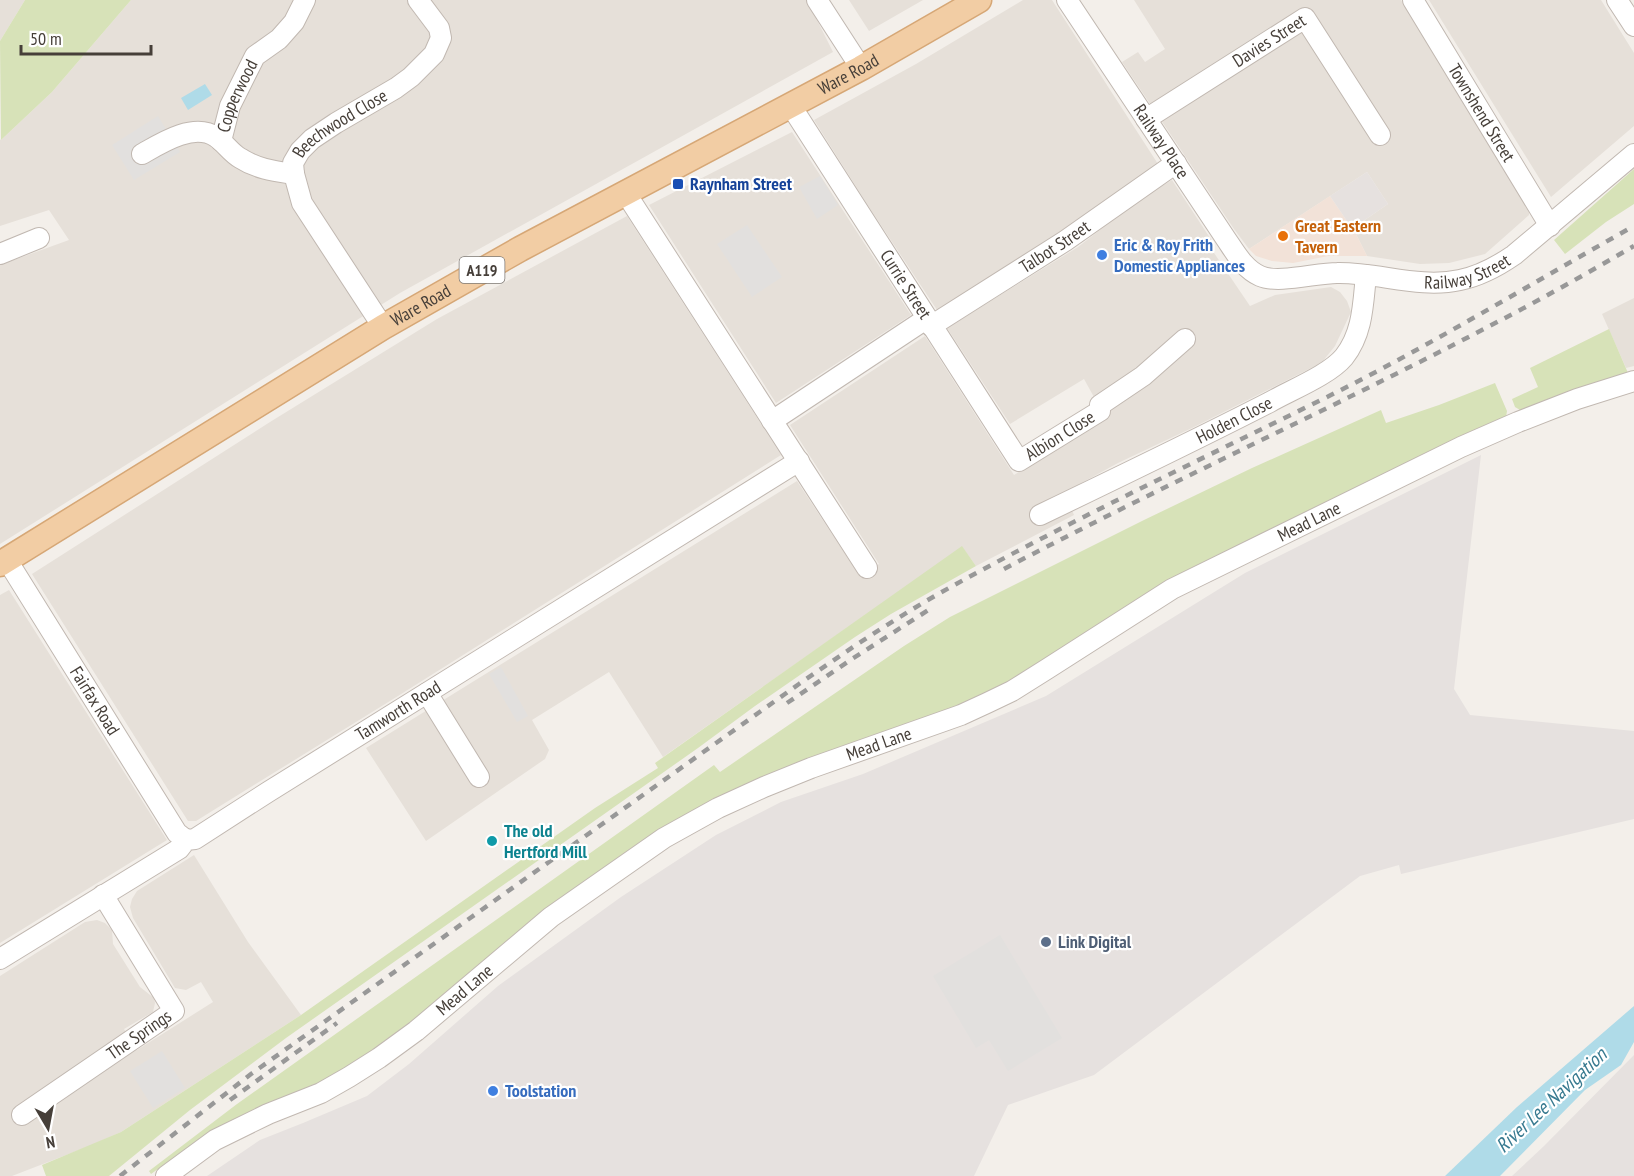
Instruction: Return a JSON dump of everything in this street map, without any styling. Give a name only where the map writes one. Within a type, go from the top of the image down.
[{"type":"main road","name":"Ware Road","points":[[3,562],[383,327],[625,192],[861,68],[979,0]]},
{"type":"street","name":"Copperwood","points":[[221,141],[230,106],[255,56],[279,39],[294,22],[305,0]]},
{"type":"street","name":"Beechwood Close","points":[[383,327],[302,203],[293,164],[300,151],[312,139],[396,88],[411,77],[434,54],[441,38],[439,28],[418,0]]},
{"type":"street","points":[[817,0],[861,68]]},
{"type":"street","name":"Railway Place","points":[[1067,0],[1240,259],[1250,270],[1260,276]]},
{"type":"street","name":"Townshend Street","points":[[1413,0],[1550,226]]},
{"type":"street","points":[[1617,0],[1634,26]]},
{"type":"street","name":"Davies Street","points":[[1146,119],[1305,18],[1380,135]]},
{"type":"street","name":"Currie Street","points":[[791,106],[1019,461]]},
{"type":"street","points":[[142,154],[184,133],[200,133],[213,135],[238,157],[258,168],[294,174]]},
{"type":"street","name":"Railway Street","points":[[1260,276],[1269,279],[1338,273],[1414,281],[1461,280],[1498,266],[1514,255],[1634,154]]},
{"type":"street","name":"Talbot Street","points":[[772,421],[1065,241],[1176,163]]},
{"type":"street","points":[[625,192],[867,568]]},
{"type":"street","points":[[0,254],[39,238]]},
{"type":"street","name":"Holden Close","points":[[1040,515],[1212,432],[1326,373],[1343,359],[1355,341],[1362,316],[1366,275]]},
{"type":"street","name":"Albion Close","points":[[1019,461],[1100,411],[1100,405],[1143,376],[1185,339]]},
{"type":"street","name":"Mead Lane","points":[[166,1176],[215,1140],[268,1114],[321,1093],[379,1058],[416,1031],[551,917],[664,838],[718,808],[811,768],[961,715],[987,703],[1047,669],[1172,589],[1461,447],[1557,407],[1634,381]]},
{"type":"street","name":"Tamworth Road","points":[[0,959],[179,849],[186,840],[195,839],[799,461]]},
{"type":"street","name":"Fairfax Road","points":[[3,562],[177,833],[186,840]]},
{"type":"street","points":[[427,693],[479,777]]},
{"type":"street","name":"The Springs","points":[[22,1115],[174,1011],[103,895]]},
{"type":"shaded area","points":[[0,0],[25,0],[0,41]]},
{"type":"shaded area","points":[[131,0],[807,0],[833,52],[400,293],[0,544],[0,265],[69,240],[49,210],[0,226],[0,139],[52,92]]},
{"type":"shaded area","points":[[849,0],[923,0],[869,31]]},
{"type":"shaded area","points":[[1023,0],[1052,0],[1158,164],[1069,227],[937,310],[814,120],[916,64]]},
{"type":"shaded area","points":[[1134,0],[1401,0],[1529,210],[1529,215],[1485,254],[1449,263],[1420,264],[1367,256],[1353,228],[1388,204],[1367,172],[1249,249],[1122,62],[1138,52],[1145,62],[1165,49]]},
{"type":"shaded area","points":[[1429,0],[1601,0],[1634,53],[1634,126],[1551,197]]},
{"type":"shaded area","points":[[158,116],[180,152],[134,180],[112,145]]},
{"type":"shaded area","points":[[792,132],[911,315],[776,403],[649,205]]},
{"type":"shaded area","points":[[1367,172],[1388,204],[1353,228],[1330,196]]},
{"type":"shaded area","points":[[820,176],[838,205],[817,219],[799,187]]},
{"type":"shaded area","points":[[1172,180],[1214,244],[1210,247],[1250,306],[1275,295],[1331,287],[1340,292],[1351,312],[1335,346],[1323,361],[1118,463],[1065,492],[1074,515],[976,566],[962,547],[663,757],[609,672],[532,720],[549,750],[545,759],[426,841],[366,748],[797,481],[859,575],[879,564],[790,425],[925,336],[1014,475],[1105,417],[1084,379],[1010,424],[947,328],[1078,247],[1137,201]]},
{"type":"shaded area","points":[[1330,196],[1353,228],[1367,256],[1328,256],[1293,263],[1272,261],[1256,256],[1249,249]]},
{"type":"shaded area","points":[[627,216],[781,455],[196,821],[188,821],[32,574],[270,422],[437,319]]},
{"type":"shaded area","points":[[747,225],[782,277],[752,297],[717,244]]},
{"type":"shaded area","points":[[1634,298],[1634,366],[1626,368],[1602,314]]},
{"type":"shaded area","points":[[1481,455],[1454,689],[1470,715],[1634,731],[1634,819],[1401,874],[1399,865],[1360,876],[1094,1075],[1008,1105],[974,1176],[207,1176],[260,1140],[367,1096],[409,1064],[498,986],[621,897],[716,835],[781,802],[863,774],[1046,696],[1245,573]]},
{"type":"shaded area","points":[[9,590],[167,840],[0,943],[0,595]]},
{"type":"shaded area","points":[[501,667],[528,716],[517,722],[489,674]]},
{"type":"shaded area","points":[[194,855],[248,942],[301,1015],[121,1132],[12,1176],[0,1176],[0,976],[85,922],[97,920],[105,923],[112,930],[113,944],[140,987],[154,998],[153,1012],[124,1029],[137,1050],[213,1002],[201,982],[186,990],[175,988],[133,918],[130,907],[137,891]]},
{"type":"shaded area","points":[[1000,935],[1062,1038],[1008,1071],[989,1040],[976,1048],[933,976]]},
{"type":"shaded area","points":[[162,1051],[185,1088],[153,1108],[130,1071]]},
{"type":"shaded area","points":[[1634,1055],[1634,1176],[1512,1176],[1544,1146]]},
{"type":"green space","points":[[25,0],[131,0],[52,92],[1,140],[0,41]]},
{"type":"green space","points":[[1634,169],[1634,204],[1606,222],[1565,254],[1554,240]]},
{"type":"green space","points":[[1609,329],[1628,373],[1520,410],[1515,407],[1512,399],[1538,387],[1530,368]]},
{"type":"green space","points":[[1495,383],[1507,411],[1506,417],[1218,558],[1002,687],[958,707],[728,795],[337,1076],[222,1129],[211,1131],[151,1174],[149,1171],[237,1104],[714,765],[720,772],[950,617],[1252,468],[1381,410],[1386,423]]},
{"type":"green space","points":[[962,546],[976,566],[891,614],[755,706],[286,1038],[190,1110],[109,1176],[46,1176],[42,1165],[121,1132],[301,1015],[595,808],[658,768],[655,763]]},
{"type":"water","points":[[205,84],[212,95],[188,110],[181,98]]},
{"type":"water","name":"River Lee Navigation","points":[[1634,1006],[1634,1042],[1621,1065],[1585,1090],[1500,1176],[1445,1176],[1517,1107]]},
{"type":"railway","points":[[120,1176],[251,1074],[799,684],[886,626],[940,593],[1036,541],[1368,376],[1634,226]]},
{"type":"railway","points":[[1004,569],[1128,505],[1441,351],[1634,246]]},
{"type":"railway","points":[[787,703],[930,609]]},
{"type":"railway","points":[[230,1100],[337,1023]]},
{"type":"place","name":"Raynham Street","points":[[678,184]]},
{"type":"place","name":"Great Eastern Tavern","points":[[1283,236]]},
{"type":"place","name":"Eric & Roy Frith Domestic Appliances","points":[[1102,255]]},
{"type":"place","name":"The old Hertford Mill","points":[[492,841]]},
{"type":"place","name":"Link Digital","points":[[1046,942]]},
{"type":"place","name":"Toolstation","points":[[493,1091]]}]
